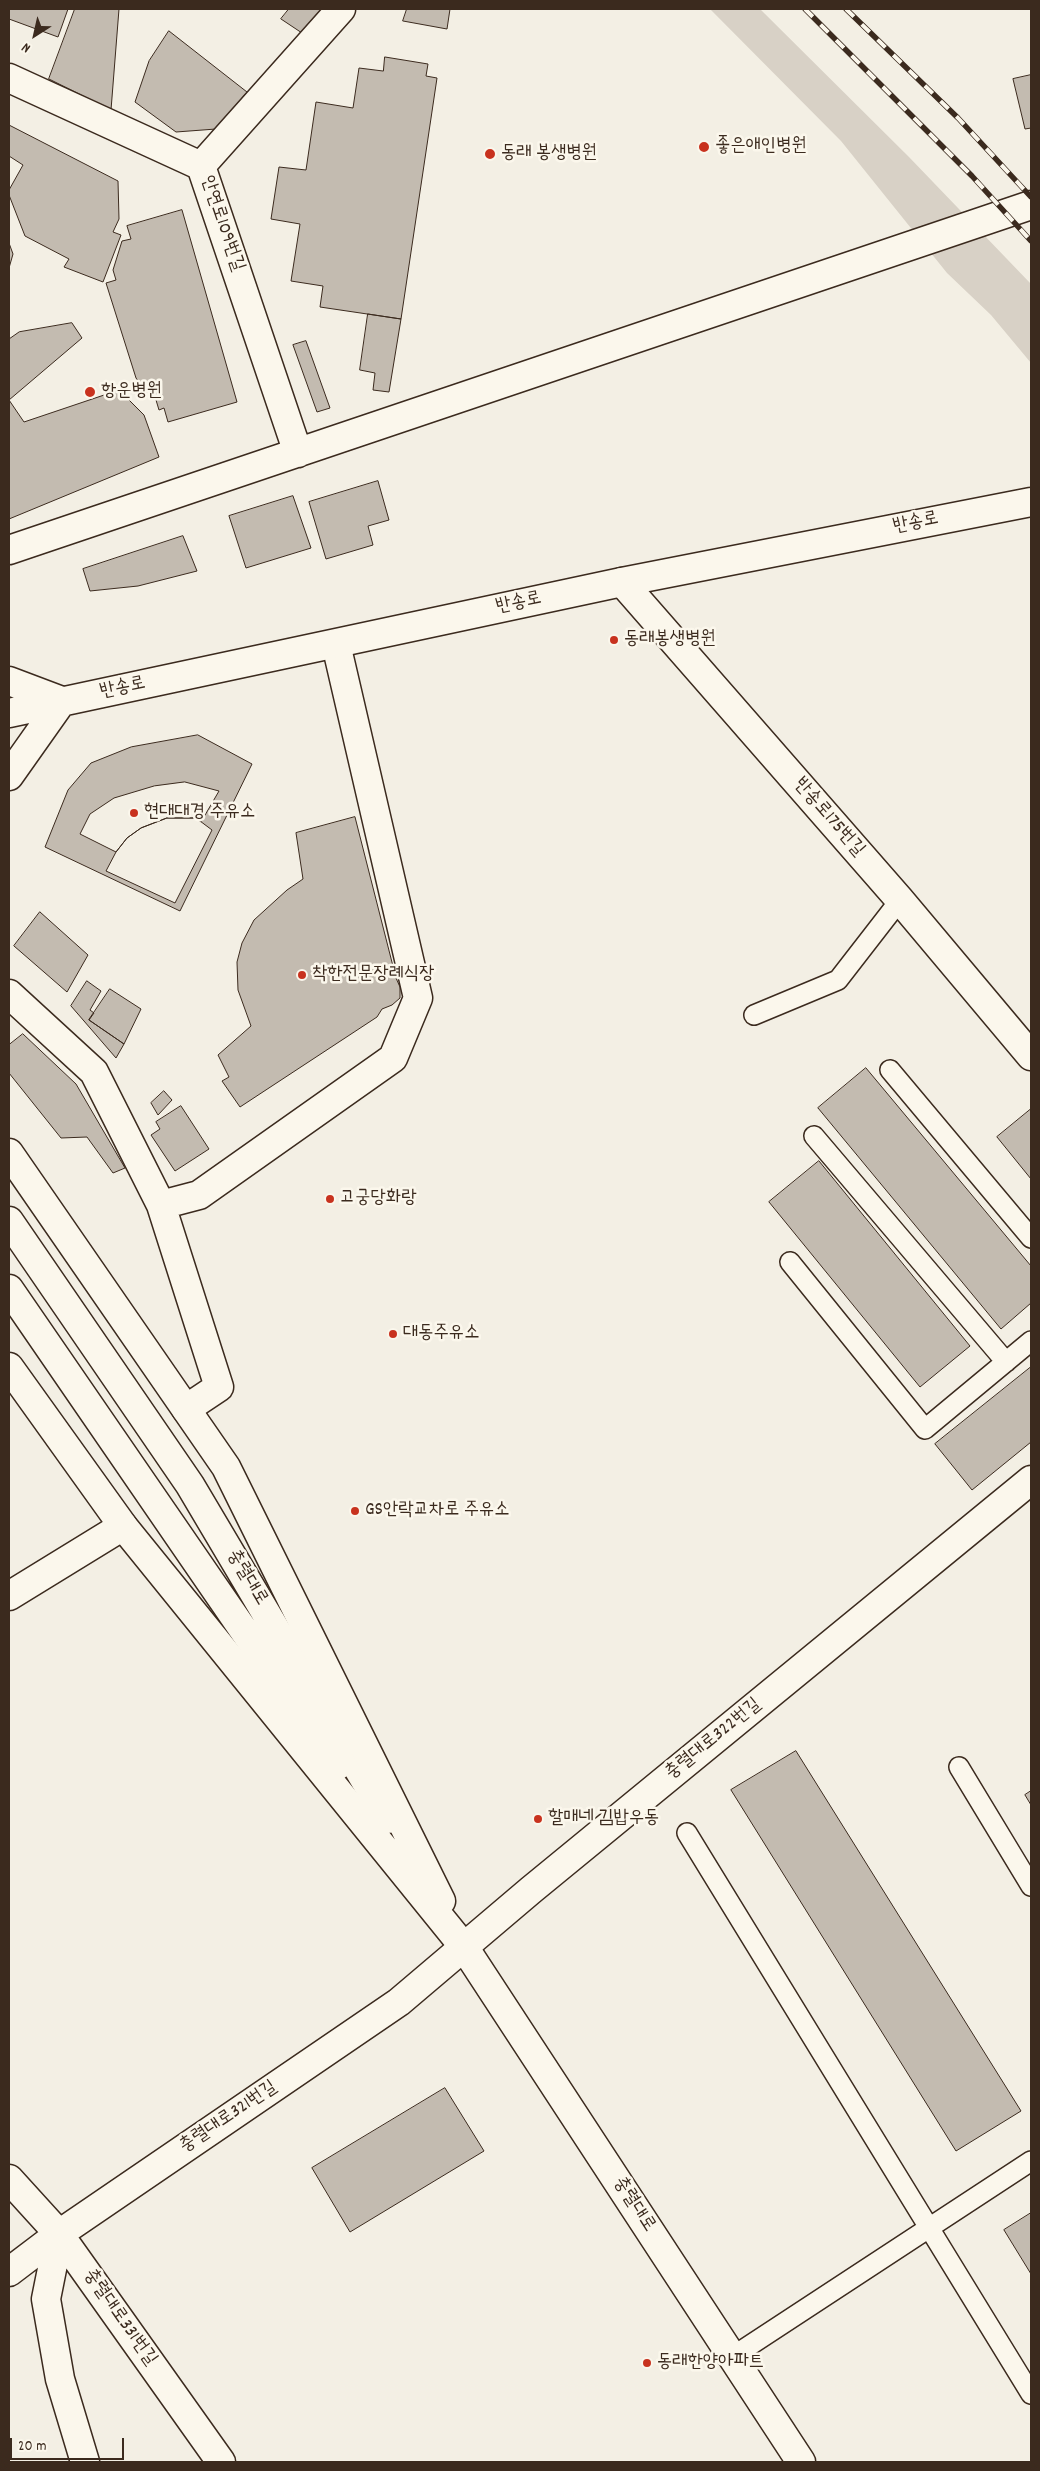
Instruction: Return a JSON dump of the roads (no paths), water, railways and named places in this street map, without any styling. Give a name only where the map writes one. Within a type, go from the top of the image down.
[{"type":"street","points":[[201,166],[342,9]]},
{"type":"street","name":"안연로109번길","points":[[9,78],[201,166],[298,453]]},
{"type":"street","points":[[9,550],[1031,205]]},
{"type":"street","name":"반송로","points":[[9,712],[622,582],[1031,502]]},
{"type":"street","name":"반송로175번길","points":[[622,582],[900,900],[1031,1056]]},
{"type":"street","points":[[161,1205],[199,1195],[393,1058],[418,998],[336,644]]},
{"type":"street","points":[[9,681],[62,701],[9,776]]},
{"type":"street","points":[[9,994],[94,1072],[161,1205],[218,1387],[186,1409]]},
{"type":"street","points":[[9,1153],[226,1467],[464,1947]]},
{"type":"street","name":"충렬대로","points":[[9,1221],[190,1485],[464,1947]]},
{"type":"street","name":"충렬대로","points":[[9,1289],[464,1947],[801,2462]]},
{"type":"street","points":[[9,1367],[123,1526],[464,1947]]},
{"type":"street","name":"충렬대로322번길","points":[[399,2002],[1031,1480]]},
{"type":"street","points":[[9,1596],[123,1526]]},
{"type":"street","name":"충렬대로321번길","points":[[9,2272],[59,2234],[399,2002]]},
{"type":"street","name":"충렬대로331번길","points":[[9,2179],[59,2234],[221,2462]]},
{"type":"street","points":[[59,2234],[46,2298],[60,2379],[85,2462]]},
{"type":"lane","points":[[754,1015],[838,980],[900,900]]},
{"type":"lane","points":[[890,1070],[1031,1238]]},
{"type":"lane","points":[[814,1136],[1006,1362]]},
{"type":"lane","points":[[790,1262],[925,1429],[1031,1341]]},
{"type":"lane","points":[[958,1767],[1031,1886]]},
{"type":"lane","points":[[687,1833],[1031,2394]]},
{"type":"lane","points":[[732,2357],[1031,2161]]},
{"type":"railway","points":[[805,9],[972,176],[1031,241]]},
{"type":"railway","points":[[846,9],[958,118],[1031,197]]},
{"type":"place","name":"좋은애인병원","points":[[704,147]]},
{"type":"place","name":"동래 봉생병원","points":[[490,154]]},
{"type":"place","name":"항운병원","points":[[90,392]]},
{"type":"place","name":"동래봉생병원","points":[[614,640]]},
{"type":"place","name":"현대대경 주유소","points":[[134,813]]},
{"type":"place","name":"착한전문장례식장","points":[[302,975]]},
{"type":"place","name":"고궁당화랑","points":[[330,1199]]},
{"type":"place","name":"대동주유소","points":[[393,1334]]},
{"type":"place","name":"GS안락교차로 주유소","points":[[355,1511]]},
{"type":"place","name":"할매네 김밥우동","points":[[538,1819]]},
{"type":"place","name":"동래한양아파트","points":[[647,2363]]}]
